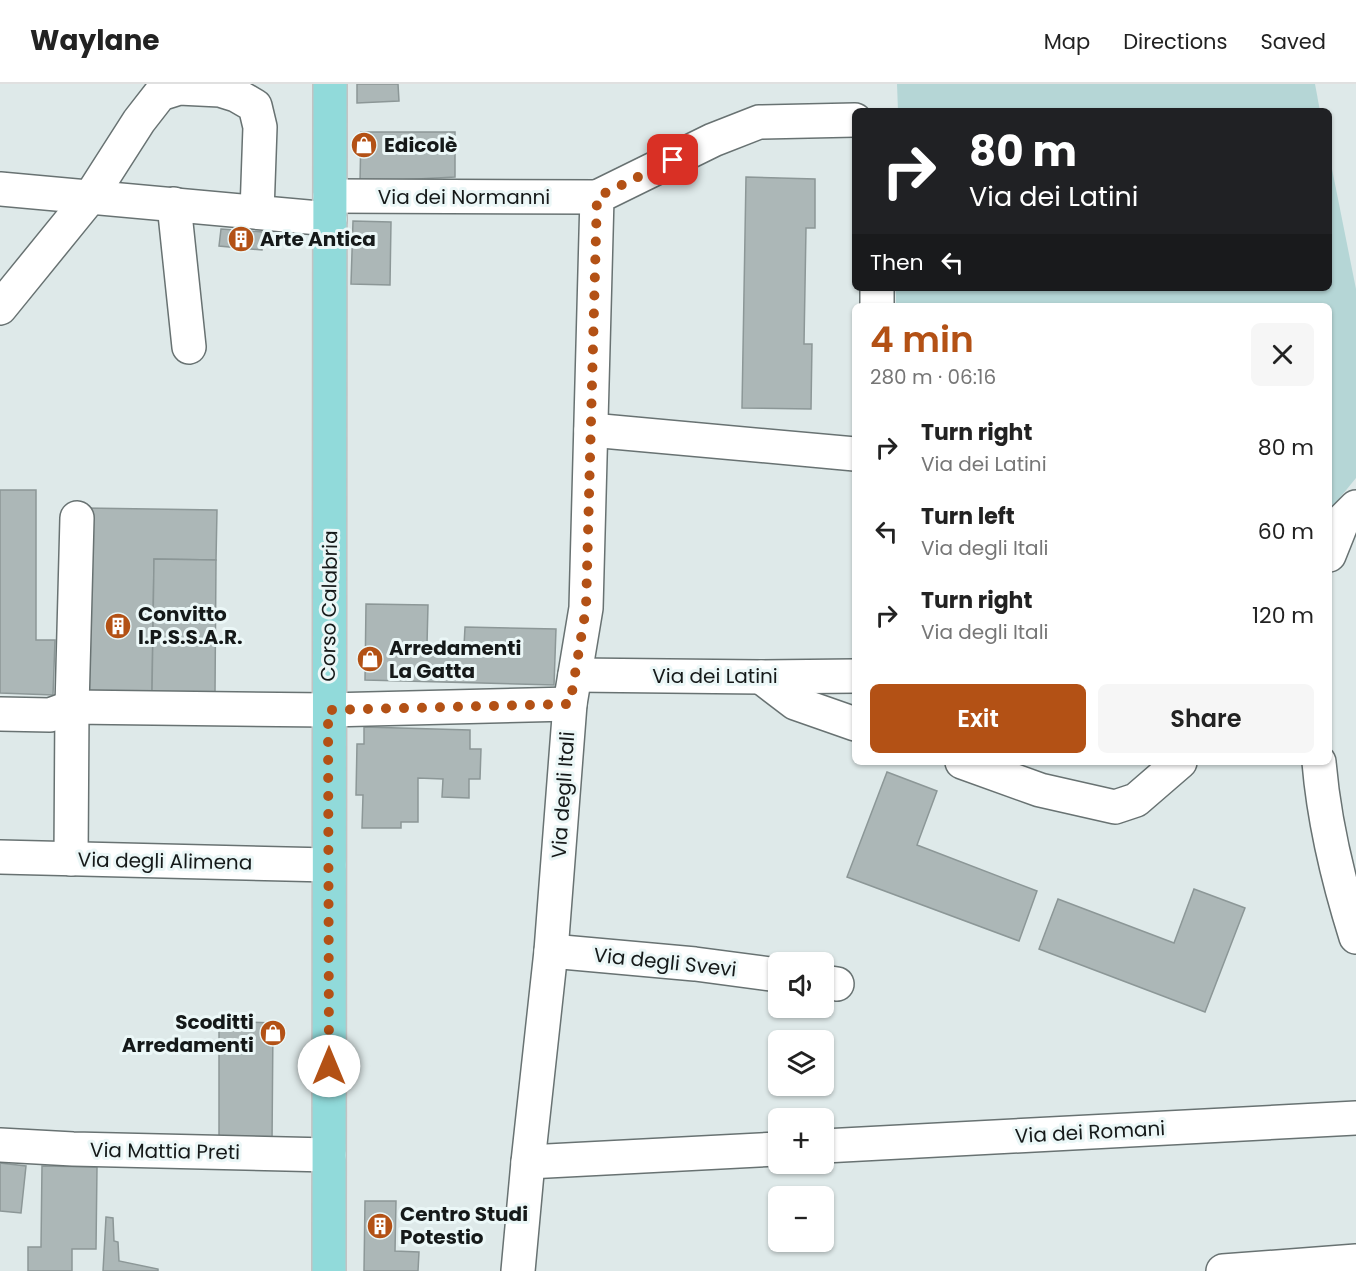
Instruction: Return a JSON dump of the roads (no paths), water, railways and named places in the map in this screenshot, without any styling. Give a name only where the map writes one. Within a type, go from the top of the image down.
[{"type":"main road","name":"Corso Calabria","points":[[329,1271],[330,84]]},
{"type":"street","points":[[0,309],[91,196],[139,121],[160,94],[179,88],[220,90],[236,95],[255,106],[260,127],[257,212]]},
{"type":"street","points":[[597,197],[713,140],[759,122],[852,120]]},
{"type":"street","name":"Via dei Normanni","points":[[0,189],[257,212],[597,197]]},
{"type":"street","name":"Via degli Itali","points":[[518,1271],[551,951],[572,689],[586,608],[597,197]]},
{"type":"street","points":[[174,204],[189,347]]},
{"type":"street","points":[[591,430],[852,454]]},
{"type":"street","points":[[1332,548],[1343,520],[1356,507]]},
{"type":"street","points":[[71,859],[77,518]]},
{"type":"street","name":"Via dei Latini","points":[[0,714],[50,715],[72,707],[328,710],[572,689],[762,677],[852,676]]},
{"type":"street","points":[[762,677],[795,703],[852,723]]},
{"type":"street","points":[[970,765],[1040,790],[1115,807],[1136,800],[1177,765]]},
{"type":"street","points":[[1318,765],[1322,800],[1334,862],[1356,937]]},
{"type":"street","name":"Via degli Alimena","points":[[0,857],[329,866]]},
{"type":"street","name":"Via degli Svevi","points":[[551,951],[695,964],[768,974]]},
{"type":"street","name":"Via dei Romani","points":[[834,1145],[1356,1118]]},
{"type":"street","name":"Via Mattia Preti","points":[[0,1145],[329,1155]]},
{"type":"street","points":[[528,1162],[768,1150]]},
{"type":"street","points":[[1223,1271],[1356,1262]]},
{"type":"place","name":"Edicolè","points":[[364,145]]},
{"type":"place","name":"Arte Antica","points":[[241,239]]},
{"type":"place","name":"Convitto I.P.S.S.A.R.","points":[[118,626]]},
{"type":"place","name":"Arredamenti La Gatta","points":[[370,659]]},
{"type":"place","name":"Scoditti Arredamenti","points":[[273,1033]]},
{"type":"place","name":"Centro Studi Potestio","points":[[380,1226]]}]
